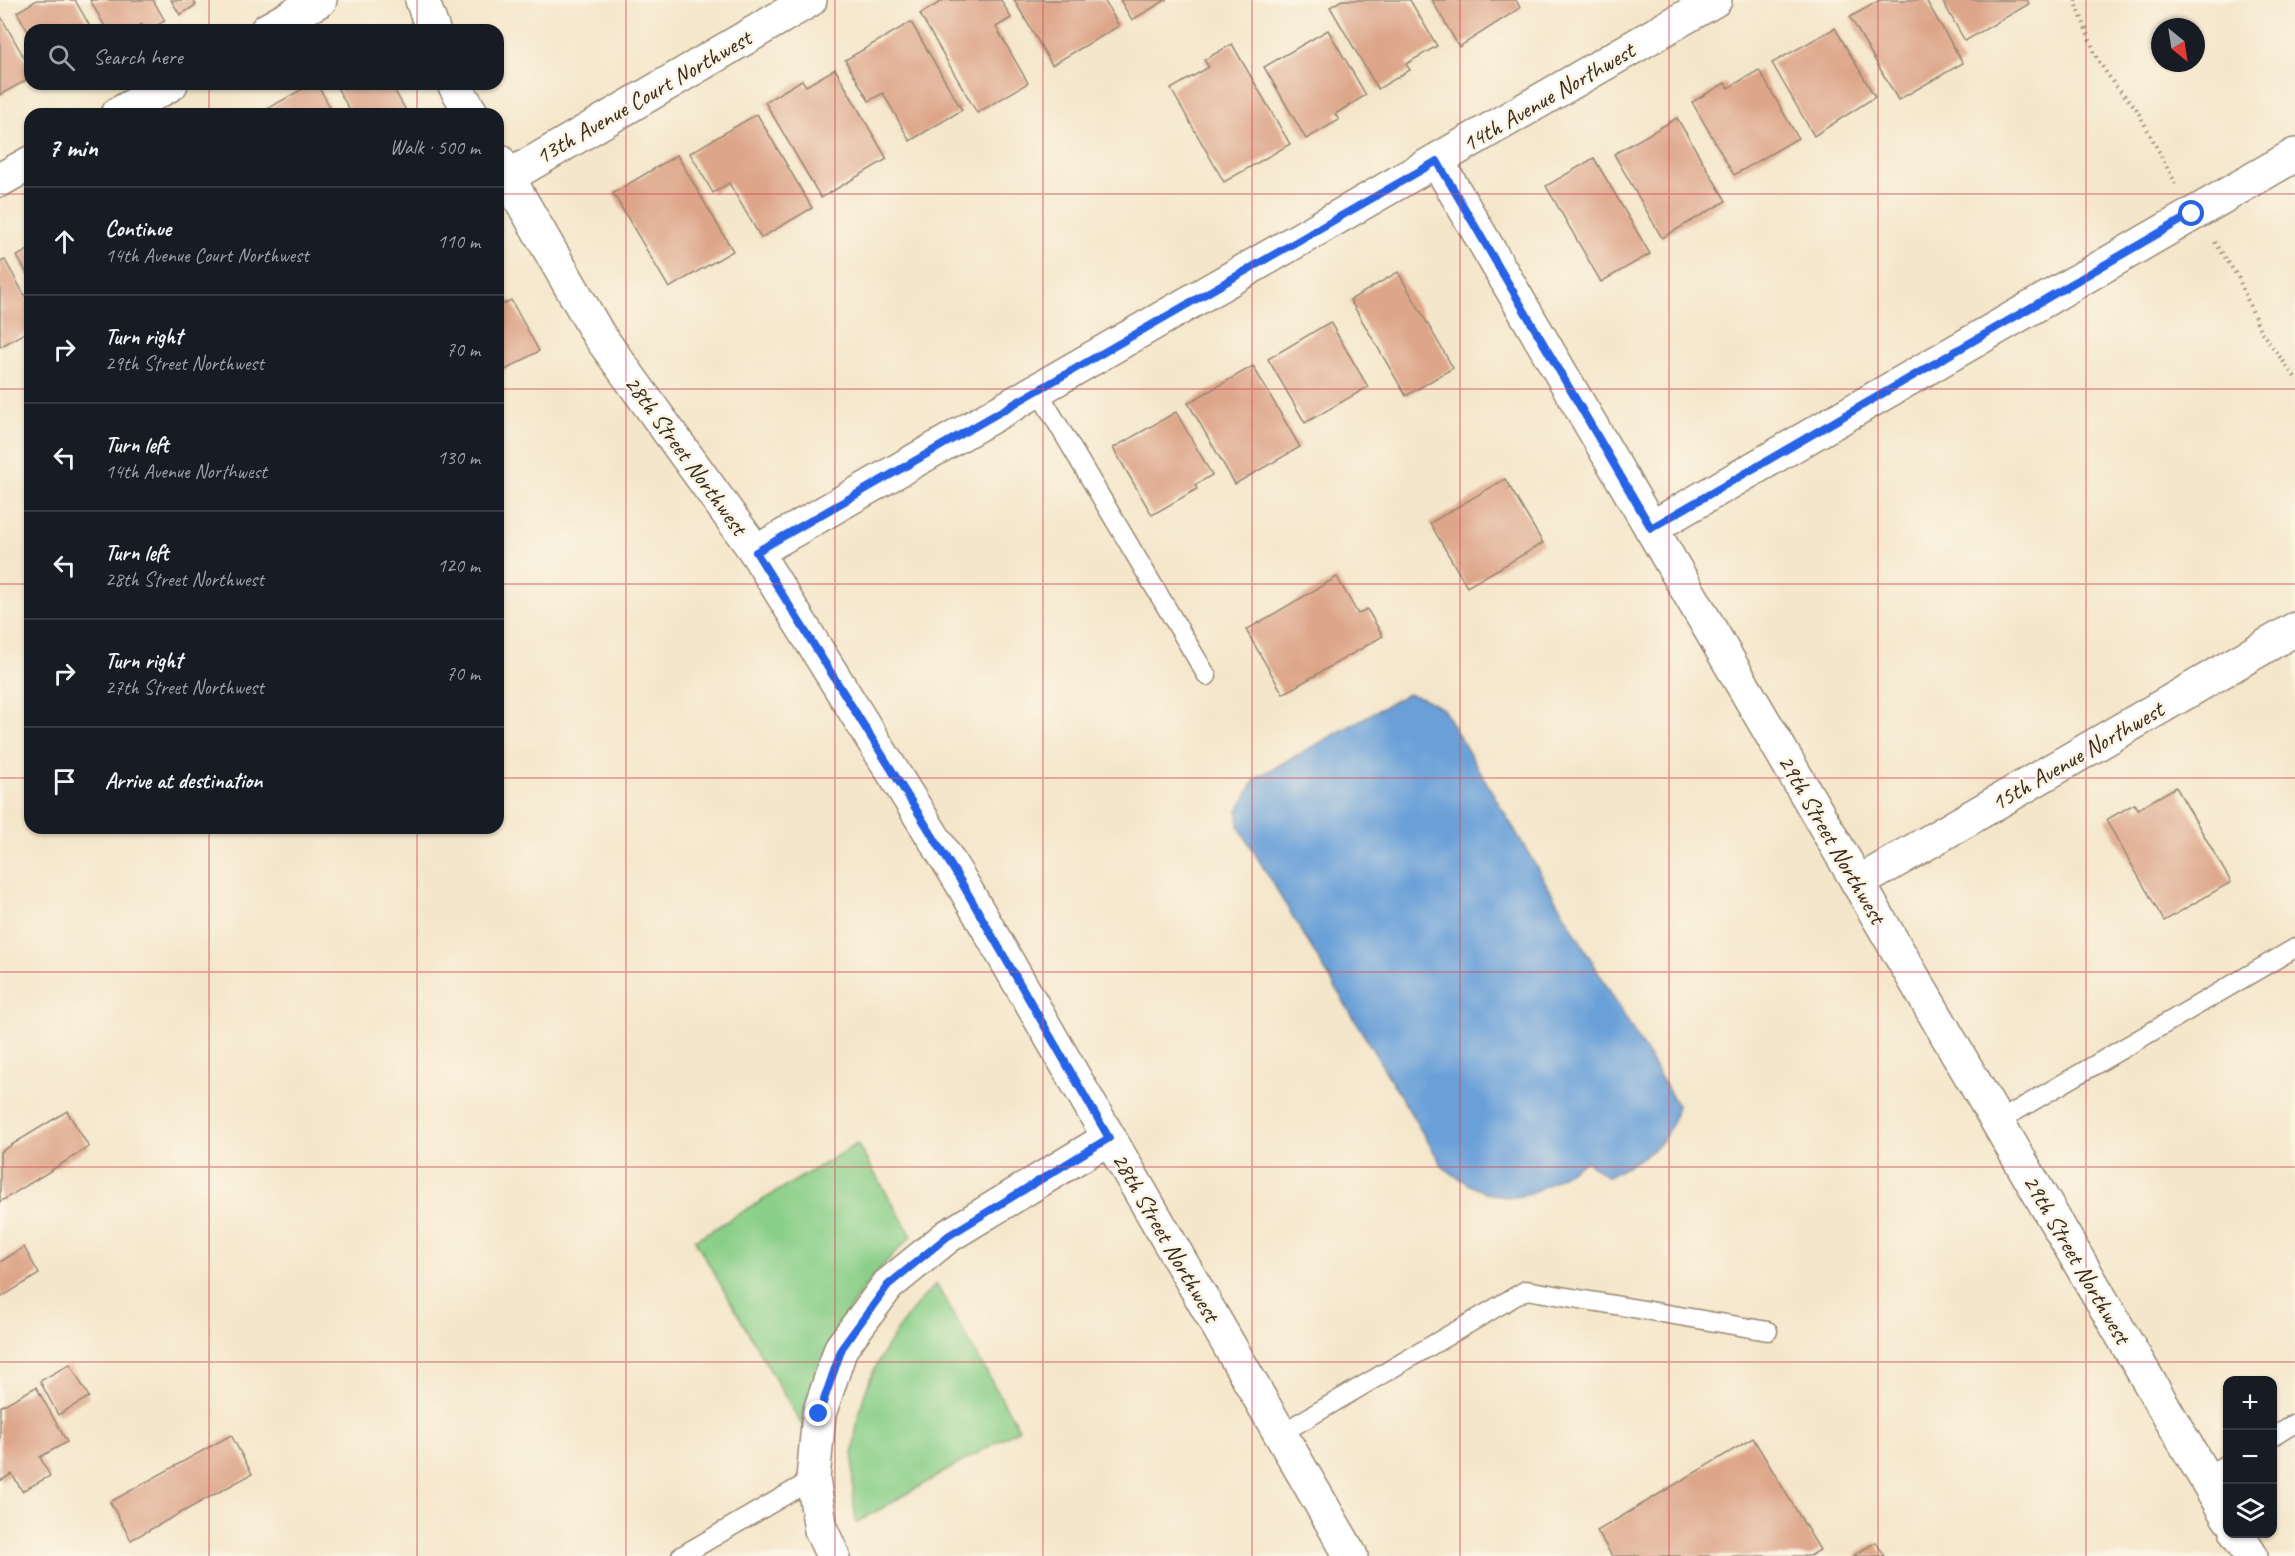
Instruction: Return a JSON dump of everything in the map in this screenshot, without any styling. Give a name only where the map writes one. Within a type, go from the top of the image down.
[{"type":"street","points":[[278,24],[320,0]]},
{"type":"street","points":[[422,0],[431,24]]},
{"type":"street","name":"13th Avenue Court Northwest","points":[[504,167],[810,0]]},
{"type":"street","name":"14th Avenue Northwest","points":[[756,552],[1715,0]]},
{"type":"street","points":[[129,108],[160,90]]},
{"type":"street","points":[[458,90],[468,108]]},
{"type":"street","points":[[1651,528],[2295,155]]},
{"type":"street","name":"29th Street Northwest","points":[[1437,161],[1997,1122],[2216,1470],[2223,1497]]},
{"type":"street","points":[[0,180],[24,166]]},
{"type":"street","name":"28th Street Northwest","points":[[504,170],[598,334],[756,552],[960,880],[1351,1556]]},
{"type":"street","name":"15th Avenue Northwest","points":[[1858,883],[2295,629]]},
{"type":"street","points":[[833,1556],[820,1530],[813,1479],[819,1414],[842,1348],[888,1285],[948,1236],[1109,1138]]},
{"type":"street","points":[[2240,1538],[2251,1556]]},
{"type":"lane","points":[[1038,390],[1207,676]]},
{"type":"lane","points":[[1997,1122],[2295,948]]},
{"type":"lane","points":[[1280,1434],[1526,1290],[1768,1331]]},
{"type":"lane","points":[[2277,1434],[2295,1423]]},
{"type":"lane","points":[[681,1556],[813,1479]]},
{"type":"green space","points":[[857,1144],[912,1236],[872,1278],[842,1321],[819,1369],[801,1424],[695,1240]]},
{"type":"green space","points":[[936,1284],[1019,1429],[856,1523],[853,1454],[857,1423],[865,1393],[876,1365],[892,1338]]},
{"type":"water","points":[[1407,694],[1423,698],[1443,709],[1677,1105],[1673,1120],[1661,1141],[1643,1156],[1608,1177],[1586,1161],[1532,1193],[1514,1197],[1481,1190],[1461,1180],[1443,1167],[1239,827],[1238,811],[1256,778]]},
{"type":"building","points":[[37,0],[75,0],[89,24],[24,24],[17,12]]},
{"type":"building","points":[[90,0],[153,0],[165,21],[159,24],[104,24]]},
{"type":"building","points":[[171,0],[193,0],[196,5],[180,15]]},
{"type":"building","points":[[944,0],[1001,0],[1011,18],[996,27],[1028,83],[977,113],[920,14]]},
{"type":"building","points":[[1014,0],[1104,0],[1119,26],[1052,65]]},
{"type":"building","points":[[1120,0],[1166,0],[1132,20]]},
{"type":"building","points":[[1342,0],[1410,0],[1437,46],[1406,64],[1410,70],[1378,89],[1330,7]]},
{"type":"building","points":[[1432,0],[1516,0],[1520,8],[1459,47]]},
{"type":"building","points":[[1880,0],[1926,0],[1963,63],[1898,100],[1850,17]]},
{"type":"building","points":[[1942,0],[2027,0],[2029,4],[1965,41]]},
{"type":"building","points":[[0,15],[24,57],[24,81],[0,95]]},
{"type":"building","points":[[911,22],[962,110],[910,141],[883,93],[869,101],[845,60]]},
{"type":"building","points":[[1835,28],[1875,97],[1814,136],[1772,63]]},
{"type":"building","points":[[1328,30],[1366,95],[1335,114],[1339,120],[1306,139],[1264,67]]},
{"type":"building","points":[[1232,44],[1290,144],[1224,182],[1171,89],[1209,67],[1204,60]]},
{"type":"building","points":[[835,69],[887,159],[821,198],[765,102],[802,80],[806,86]]},
{"type":"building","points":[[1759,70],[1798,138],[1734,175],[1692,102],[1725,83],[1728,88]]},
{"type":"building","points":[[300,90],[320,90],[331,108],[269,108]]},
{"type":"building","points":[[338,90],[394,90],[405,108],[349,108]]},
{"type":"building","points":[[757,114],[812,208],[761,238],[729,183],[713,193],[690,153]]},
{"type":"building","points":[[1677,118],[1726,201],[1662,238],[1614,154]]},
{"type":"building","points":[[677,155],[733,251],[669,288],[613,193]]},
{"type":"building","points":[[1594,158],[1650,254],[1601,282],[1546,186]]},
{"type":"building","points":[[24,252],[24,268],[17,256]]},
{"type":"building","points":[[5,260],[24,294],[24,333],[0,347],[0,262]]},
{"type":"building","points":[[1398,272],[1453,368],[1406,396],[1350,300]]},
{"type":"building","points":[[511,300],[539,351],[504,371],[504,304]]},
{"type":"building","points":[[1330,322],[1368,387],[1305,423],[1268,359]]},
{"type":"building","points":[[1253,366],[1300,447],[1235,484],[1188,403]]},
{"type":"building","points":[[1176,412],[1212,475],[1195,485],[1197,489],[1152,515],[1113,448]]},
{"type":"building","points":[[1505,479],[1543,543],[1467,587],[1430,523]]},
{"type":"building","points":[[1337,577],[1358,614],[1367,609],[1383,636],[1283,694],[1246,630]]},
{"type":"building","points":[[2176,787],[2231,882],[2164,921],[2106,820],[2134,804],[2138,809]]},
{"type":"building","points":[[67,1111],[89,1147],[0,1202],[0,1152]]},
{"type":"building","points":[[24,1247],[39,1274],[0,1298],[0,1262]]},
{"type":"building","points":[[70,1364],[89,1397],[58,1415],[40,1381]]},
{"type":"building","points":[[36,1387],[67,1442],[40,1457],[50,1476],[22,1491],[12,1474],[0,1481],[0,1407]]},
{"type":"building","points":[[231,1435],[252,1474],[131,1540],[110,1502]]},
{"type":"building","points":[[1753,1438],[1820,1550],[1810,1556],[1612,1556],[1597,1531]]},
{"type":"building","points":[[1876,1542],[1884,1556],[1853,1556]]},
{"type":"route","points":[[819,1414],[842,1348],[888,1285],[948,1236],[1109,1138],[960,880],[756,552],[1437,161],[1651,528],[2192,214]]}]
